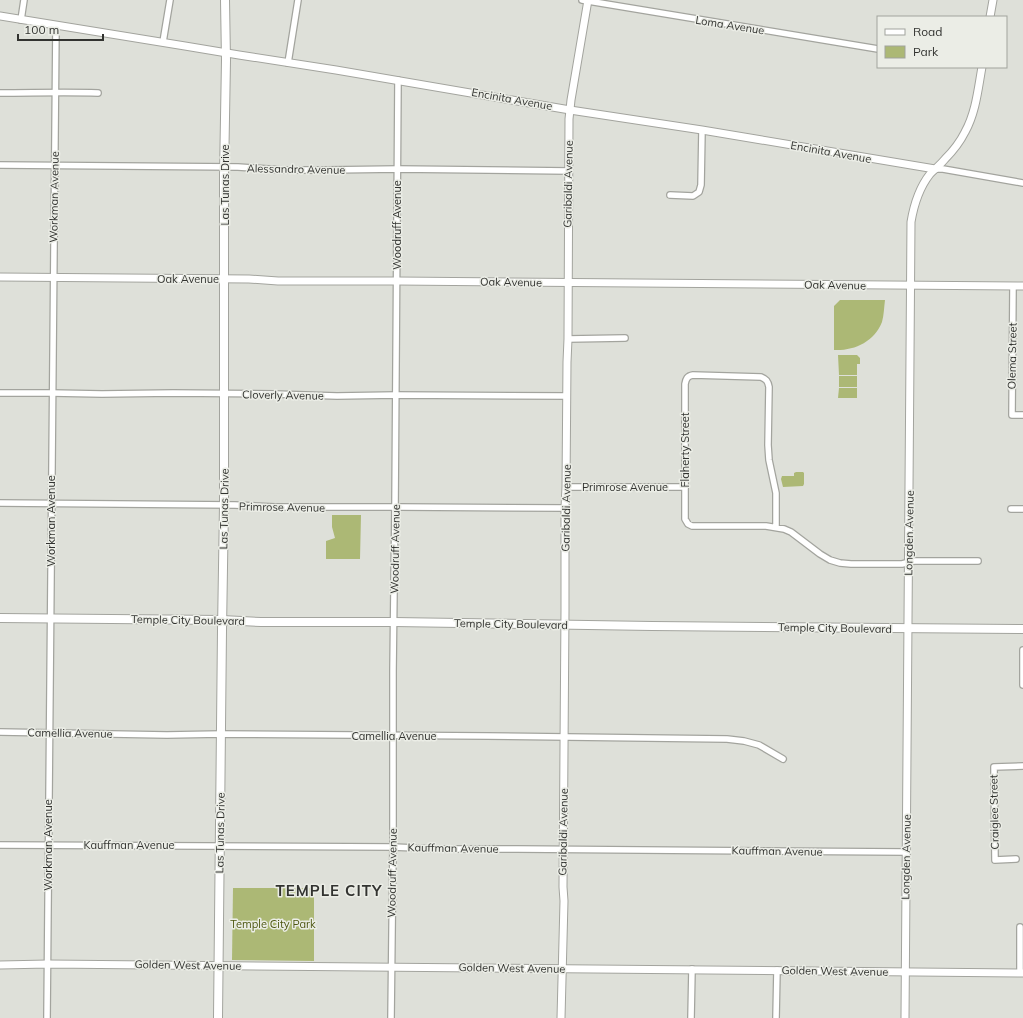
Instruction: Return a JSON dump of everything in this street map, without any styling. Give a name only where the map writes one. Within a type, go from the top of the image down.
[{"type":"main road","name":"Las Tunas Drive","points":[[218,1018],[225,394],[225,0]]},
{"type":"main road","name":"Temple City Boulevard","points":[[0,618],[907,629],[1023,629]]},
{"type":"street","points":[[21,20],[24,0]]},
{"type":"street","points":[[163,42],[170,0]]},
{"type":"street","points":[[288,63],[298,0]]},
{"type":"street","name":"Loma Avenue","points":[[586,0],[877,49]]},
{"type":"street","name":"Garibaldi Avenue","points":[[561,1018],[564,900],[565,508],[570,110],[586,0]]},
{"type":"street","points":[[990,16],[993,0]]},
{"type":"street","name":"Encinita Avenue","points":[[0,16],[1023,183]]},
{"type":"street","name":"Workman Avenue","points":[[47,1018],[56,25]]},
{"type":"street","name":"Longden Avenue","points":[[905,1018],[907,629],[910,534],[911,285],[913,208],[923,186],[931,174],[954,150],[966,131],[974,110],[982,68]]},
{"type":"street","name":"Woodruff Avenue","points":[[391,1018],[398,80]]},
{"type":"street","points":[[0,93],[98,93]]},
{"type":"street","points":[[670,195],[693,196],[699,192],[701,185],[702,130]]},
{"type":"street","name":"Alessandro Avenue","points":[[0,166],[569,171]]},
{"type":"street","name":"Oak Avenue","points":[[0,277],[249,279],[278,281],[1023,286]]},
{"type":"street","name":"Olema Street","points":[[1013,286],[1012,415],[1023,416]]},
{"type":"street","points":[[568,338],[625,338]]},
{"type":"street","name":"Flaherty Street","points":[[693,375],[761,377],[765,378],[767,381],[769,387],[768,445],[769,460],[776,493],[776,527],[692,526],[688,524],[685,519],[685,384],[688,377],[693,375]]},
{"type":"street","name":"Cloverly Avenue","points":[[0,393],[102,394],[173,392],[337,396],[567,396]]},
{"type":"street","name":"Primrose Avenue","points":[[566,487],[685,487]]},
{"type":"street","name":"Primrose Avenue","points":[[0,503],[224,505],[271,507],[565,508]]},
{"type":"street","points":[[1011,508],[1023,509]]},
{"type":"street","points":[[776,527],[791,532],[820,554],[830,560],[840,563],[902,564],[914,561],[978,561]]},
{"type":"street","points":[[1023,650],[1023,685]]},
{"type":"street","name":"Camellia Avenue","points":[[0,732],[168,735],[221,734],[727,739],[759,745],[783,759]]},
{"type":"street","name":"Craiglee Street","points":[[1016,858],[995,860],[994,767],[1023,766]]},
{"type":"street","name":"Kauffman Avenue","points":[[0,845],[48,844],[392,847],[438,849],[906,852]]},
{"type":"street","points":[[1020,927],[1022,973]]},
{"type":"street","name":"Golden West Avenue","points":[[0,965],[48,964],[692,969],[1022,973]]},
{"type":"street","points":[[691,1018],[692,969]]},
{"type":"street","points":[[776,1018],[777,970]]},
{"type":"green space","points":[[840,300],[885,300],[884,314],[878,329],[869,340],[849,349],[834,350],[834,306]]},
{"type":"green space","points":[[838,355],[857,355],[860,358],[860,364],[857,364],[857,375],[839,375]]},
{"type":"green space","points":[[839,376],[857,376],[857,387],[839,387]]},
{"type":"green space","points":[[839,388],[857,388],[857,398],[838,398]]},
{"type":"green space","points":[[794,473],[804,473],[803,486],[783,487],[781,479],[782,476],[794,476]]},
{"type":"green space","points":[[332,515],[361,515],[360,559],[326,559],[326,541],[335,538],[332,527]]},
{"type":"green space","name":"Temple City Park","points":[[233,888],[314,888],[314,961],[232,960]]},
{"type":"district","name":"TEMPLE CITY","points":[[329,891]]}]
